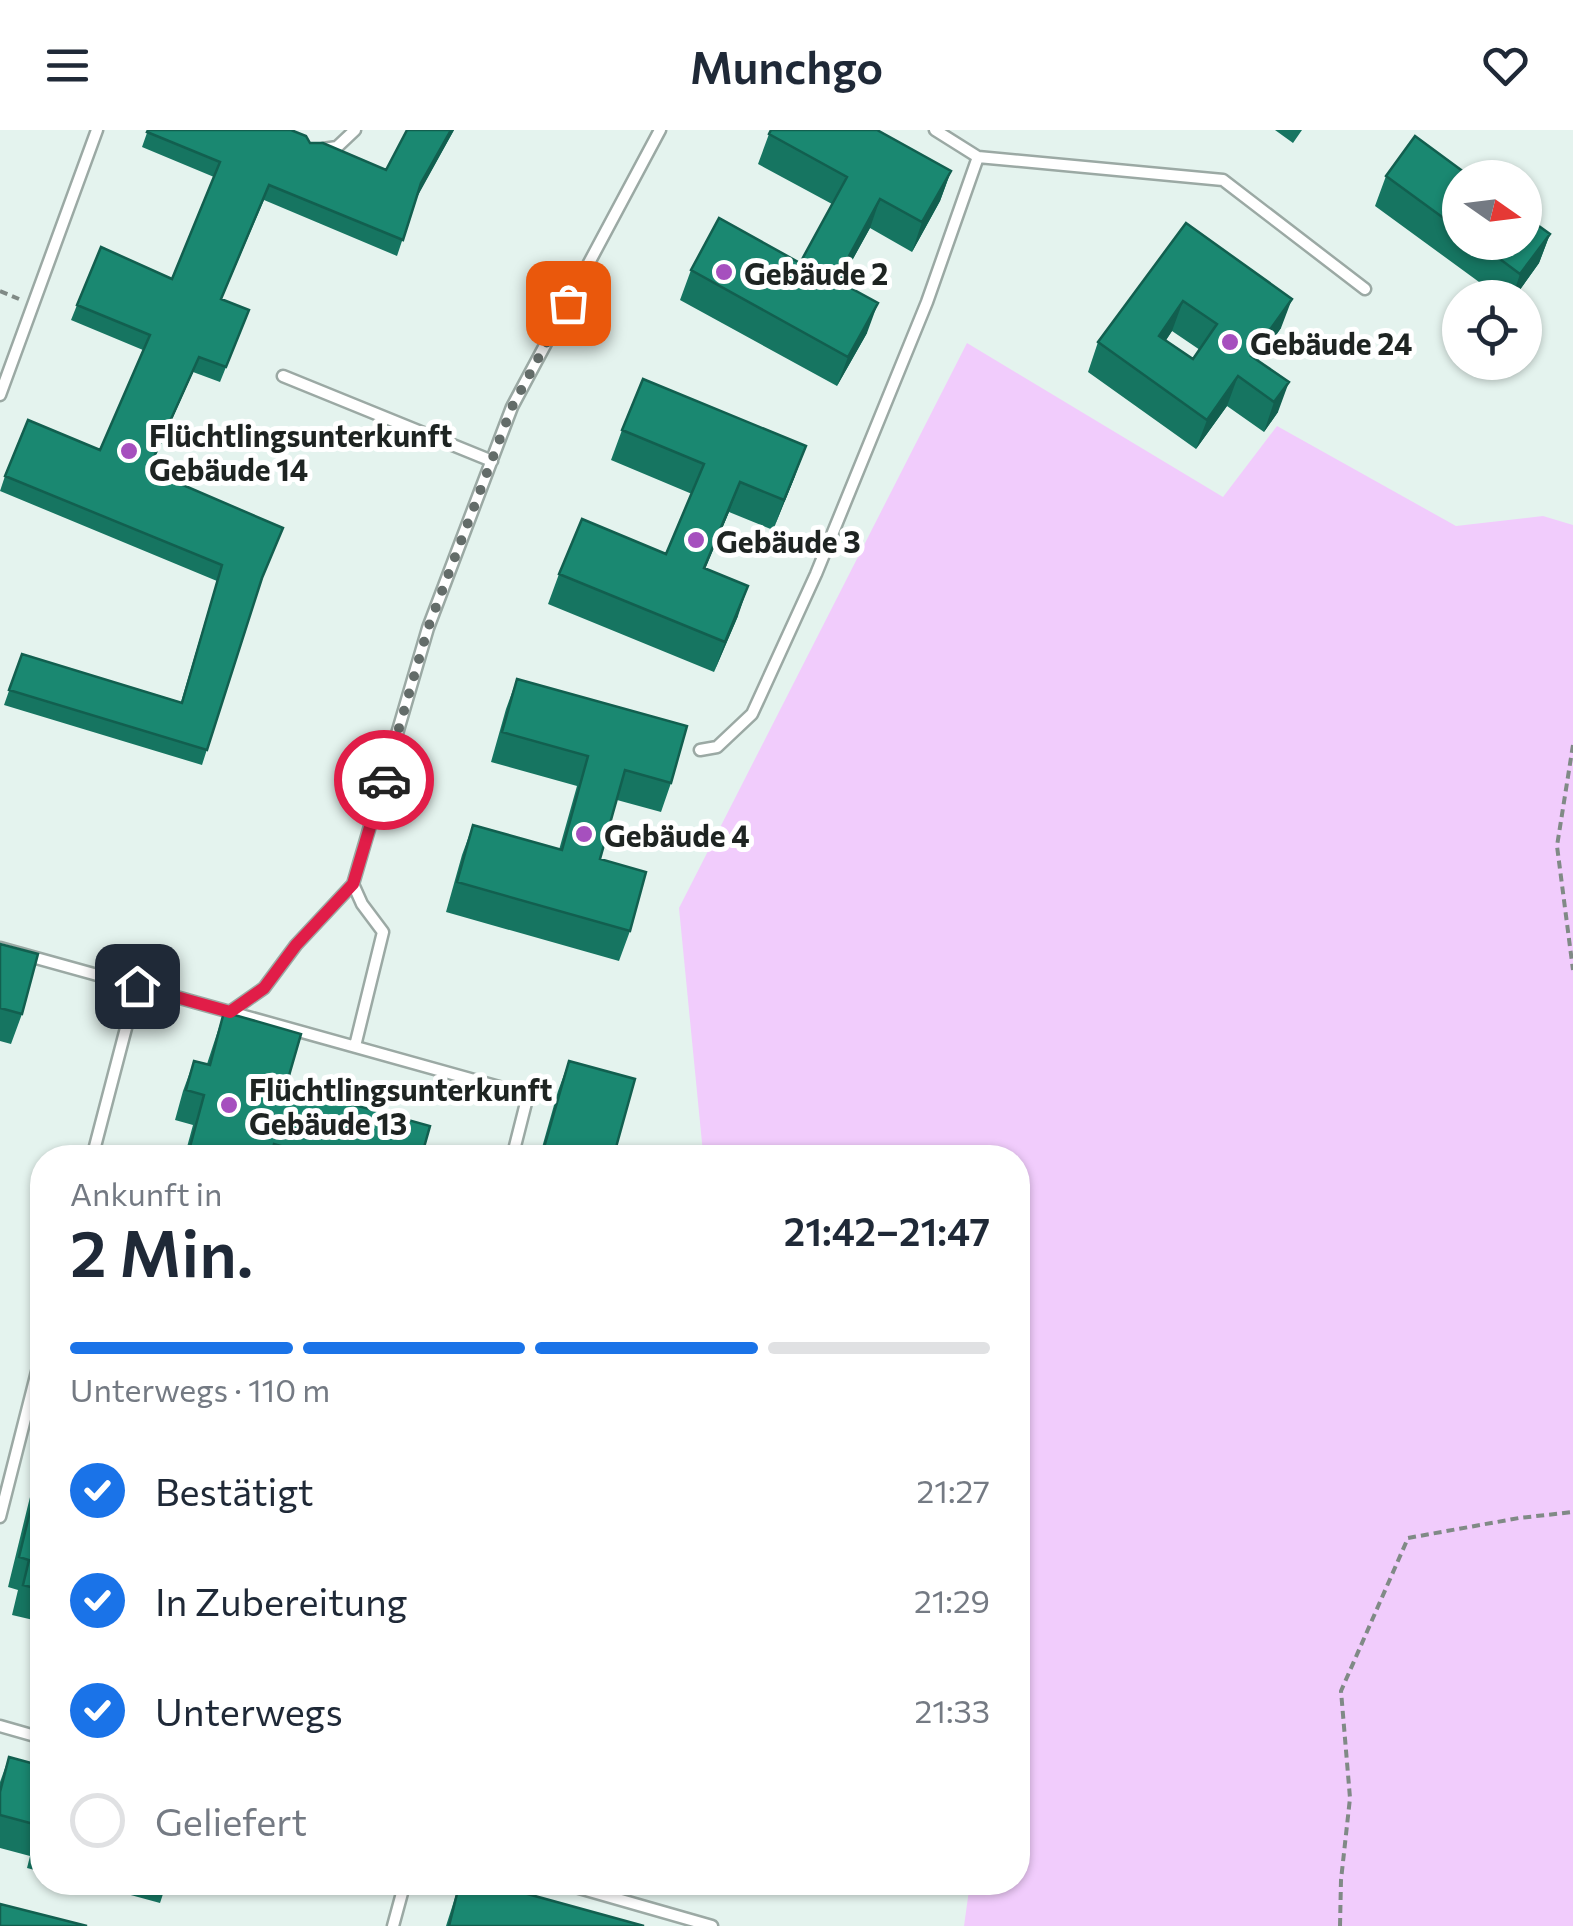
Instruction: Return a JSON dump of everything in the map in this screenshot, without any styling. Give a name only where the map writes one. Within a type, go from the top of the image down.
[{"type":"lane","points":[[0,394],[97,130]]},
{"type":"lane","points":[[309,151],[337,146],[355,130]]},
{"type":"lane","points":[[230,1012],[264,988],[296,945],[353,884],[428,628],[512,407],[660,130]]},
{"type":"lane","points":[[935,130],[978,156],[1223,180],[1365,289]]},
{"type":"lane","points":[[700,750],[717,747],[752,714],[816,574],[927,302],[978,156]]},
{"type":"lane","points":[[283,376],[492,461]]},
{"type":"lane","points":[[353,884],[383,932],[355,1046]]},
{"type":"lane","points":[[0,948],[528,1094],[515,1145]]},
{"type":"lane","points":[[95,1145],[137,986]]},
{"type":"lane","points":[[0,1517],[30,1399]]},
{"type":"lane","points":[[0,1726],[30,1735]]},
{"type":"lane","points":[[393,1926],[401,1895]]},
{"type":"lane","points":[[604,1895],[712,1926]]},
{"type":"path","points":[[1573,745],[1557,846],[1573,970]]},
{"type":"path","points":[[1340,1926],[1350,1798],[1341,1691],[1408,1538],[1573,1512]]},
{"type":"shaded area","points":[[967,343],[1223,497],[1277,426],[1456,526],[1543,516],[1573,525],[1573,1926],[964,1926],[968,1895],[1030,1895],[1030,1145],[702,1145],[679,908]]},
{"type":"building","name":"Flüchtlingsunterkunft Gebäude 14","points":[[148,130],[291,130],[306,136],[310,143],[323,143],[386,170],[407,130],[451,130],[421,183],[403,240],[269,185],[221,299],[249,310],[226,367],[199,357],[148,470],[283,528],[262,578],[207,750],[9,690],[22,654],[182,703],[222,565],[5,476],[28,420],[100,450],[150,335],[77,305],[101,247],[172,279],[220,162]]},
{"type":"building","points":[[771,130],[877,130],[951,171],[922,222],[880,199],[836,280],[878,303],[848,357],[691,270],[719,218],[800,263],[847,177],[769,134]]},
{"type":"building","points":[[1415,136],[1448,160],[1442,160],[1442,217],[1386,176]]},
{"type":"building","name":"Gebäude 24","points":[[1186,223],[1292,299],[1251,356],[1289,382],[1274,402],[1238,376],[1207,420],[1098,342]],"holes":[[[1183,301],[1217,324],[1193,359],[1159,336]]]},
{"type":"building","points":[[1542,228],[1550,234],[1542,245]]},
{"type":"building","points":[[1501,260],[1530,260],[1520,274]]},
{"type":"building","points":[[643,379],[806,446],[784,500],[740,482],[704,568],[748,586],[725,642],[559,574],[582,519],[666,554],[704,464],[622,430]]},
{"type":"building","points":[[517,679],[687,726],[671,783],[625,770],[600,859],[646,872],[630,931],[457,882],[473,825],[562,850],[588,756],[502,732]]},
{"type":"building","points":[[0,944],[38,954],[22,1014],[0,1008]]},
{"type":"building","points":[[224,1012],[301,1034],[286,1086],[430,1126],[425,1145],[191,1145],[204,1095],[186,1090],[194,1061],[210,1065]]},
{"type":"building","points":[[569,1061],[635,1079],[617,1145],[545,1145]]},
{"type":"building","points":[[30,1512],[30,1587],[23,1585],[29,1560],[19,1557]]},
{"type":"building","points":[[9,1757],[30,1763],[30,1823],[0,1815],[0,1792]]},
{"type":"building","points":[[457,1895],[531,1895],[644,1926],[449,1926]]},
{"type":"building","points":[[0,1904],[87,1926],[0,1926]]},
{"type":"way so far","points":[[384,780],[428,628],[512,407],[568,303]]},
{"type":"place","name":"Gebäude 2","points":[[724,272]]},
{"type":"place","name":"Gebäude 24","points":[[1230,342]]},
{"type":"place","name":"Flüchtlingsunterkunft Gebäude 14","points":[[129,451]]},
{"type":"place","name":"Gebäude 3","points":[[696,540]]},
{"type":"place","name":"Gebäude 4","points":[[584,834]]},
{"type":"place","name":"Flüchtlingsunterkunft Gebäude 13","points":[[229,1105]]},
{"type":"route","points":[[137,986],[230,1012],[264,988],[296,945],[353,884],[384,780]]}]
